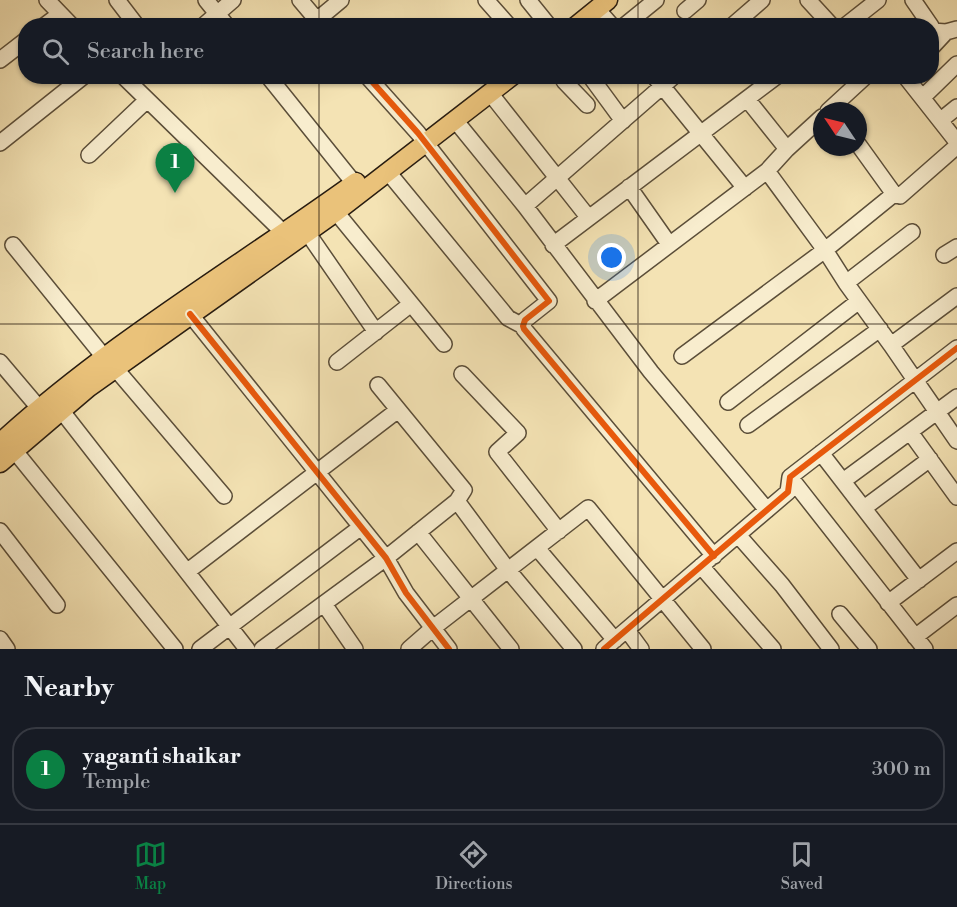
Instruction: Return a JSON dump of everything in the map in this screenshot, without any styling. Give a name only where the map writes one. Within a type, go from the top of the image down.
[{"type":"main road","points":[[574,18],[599,3]]},
{"type":"main road","points":[[584,18],[599,3]]},
{"type":"main road","points":[[6,438],[61,410],[109,362],[190,314],[295,236],[354,183],[421,138],[493,85]]},
{"type":"main road","points":[[0,463],[6,438],[39,408],[295,236],[336,212],[388,172],[421,138],[455,120],[493,85]]},
{"type":"street","points":[[47,0],[64,18]]},
{"type":"street","points":[[117,0],[131,18]]},
{"type":"street","points":[[206,0],[220,18]]},
{"type":"street","points":[[223,18],[233,0]]},
{"type":"street","points":[[300,0],[315,18]]},
{"type":"street","points":[[324,18],[341,0]]},
{"type":"street","points":[[486,0],[502,18]]},
{"type":"street","points":[[528,0],[543,18]]},
{"type":"street","points":[[634,18],[656,0]]},
{"type":"street","points":[[685,11],[698,0]]},
{"type":"street","points":[[741,18],[762,0]]},
{"type":"street","points":[[808,0],[825,18]]},
{"type":"street","points":[[859,18],[878,0]]},
{"type":"street","points":[[913,0],[929,18]]},
{"type":"street","points":[[599,3],[607,18]]},
{"type":"street","points":[[55,18],[60,14]]},
{"type":"street","points":[[0,60],[18,46]]},
{"type":"street","points":[[939,81],[957,64]]},
{"type":"street","points":[[0,143],[74,84]]},
{"type":"street","points":[[136,84],[147,100],[295,236],[376,332]]},
{"type":"street","points":[[274,84],[354,183]]},
{"type":"street","points":[[374,84],[421,138],[549,301],[525,320],[523,326]]},
{"type":"street","points":[[567,84],[587,105]]},
{"type":"street","points":[[596,84],[623,121]]},
{"type":"street","points":[[525,206],[623,121],[659,84]]},
{"type":"street","points":[[666,84],[700,133],[745,188]]},
{"type":"street","points":[[553,245],[767,84]]},
{"type":"street","points":[[839,102],[858,84]]},
{"type":"street","points":[[867,156],[894,194],[900,196],[957,144],[912,84]]},
{"type":"street","points":[[923,97],[936,84]]},
{"type":"street","points":[[493,85],[557,178],[588,217]]},
{"type":"street","points":[[747,99],[787,149]]},
{"type":"street","points":[[89,155],[147,100]]},
{"type":"street","points":[[941,120],[957,106]]},
{"type":"street","points":[[455,120],[525,206],[651,372],[767,510]]},
{"type":"street","points":[[595,301],[767,171],[813,126]]},
{"type":"street","points":[[767,171],[825,249],[846,283],[957,441]]},
{"type":"street","points":[[388,172],[508,318],[523,326],[714,556]]},
{"type":"street","points":[[629,187],[669,244]]},
{"type":"street","points":[[681,356],[825,249],[894,194]]},
{"type":"street","points":[[336,212],[444,345]]},
{"type":"street","points":[[846,283],[912,232]]},
{"type":"street","points":[[13,245],[109,362],[224,496]]},
{"type":"street","points":[[944,255],[957,247]]},
{"type":"street","points":[[891,345],[957,296]]},
{"type":"street","points":[[728,402],[859,301]]},
{"type":"street","points":[[337,362],[411,304]]},
{"type":"street","points":[[190,314],[386,558],[406,593],[449,649]]},
{"type":"street","points":[[748,425],[880,329]]},
{"type":"street","points":[[616,640],[788,492],[790,477],[957,348]]},
{"type":"street","points":[[0,362],[39,408]]},
{"type":"street","points":[[462,374],[518,433],[497,452],[559,531]]},
{"type":"street","points":[[262,649],[386,558],[457,501],[464,490],[378,385]]},
{"type":"street","points":[[843,481],[957,397]]},
{"type":"street","points":[[61,410],[247,649]]},
{"type":"street","points":[[188,572],[398,410]]},
{"type":"street","points":[[910,432],[957,497]]},
{"type":"street","points":[[6,438],[175,649]]},
{"type":"street","points":[[821,453],[919,580]]},
{"type":"street","points":[[864,508],[930,459]]},
{"type":"street","points":[[790,477],[920,643],[957,605]]},
{"type":"street","points":[[457,501],[508,570],[574,649]]},
{"type":"street","points":[[410,649],[433,628],[588,508],[703,649]]},
{"type":"street","points":[[200,649],[361,527]]},
{"type":"street","points":[[0,531],[57,605]]},
{"type":"street","points":[[418,532],[511,649]]},
{"type":"street","points":[[738,535],[782,585],[831,649]]},
{"type":"street","points":[[537,548],[616,640],[641,649]]},
{"type":"street","points":[[888,603],[957,551]]},
{"type":"street","points":[[701,566],[774,649]]},
{"type":"street","points":[[324,603],[355,649]]},
{"type":"street","points":[[840,614],[869,649]]},
{"type":"street","points":[[0,639],[7,649]]},
{"type":"cycle path","points":[[374,84],[418,133],[549,301],[525,320],[524,329],[714,556]]},
{"type":"cycle path","points":[[190,314],[386,558],[406,593],[449,649]]},
{"type":"cycle path","points":[[604,649],[788,492],[790,477],[957,348]]},
{"type":"place","name":"yaganti shaikar","points":[[175,193]]}]
